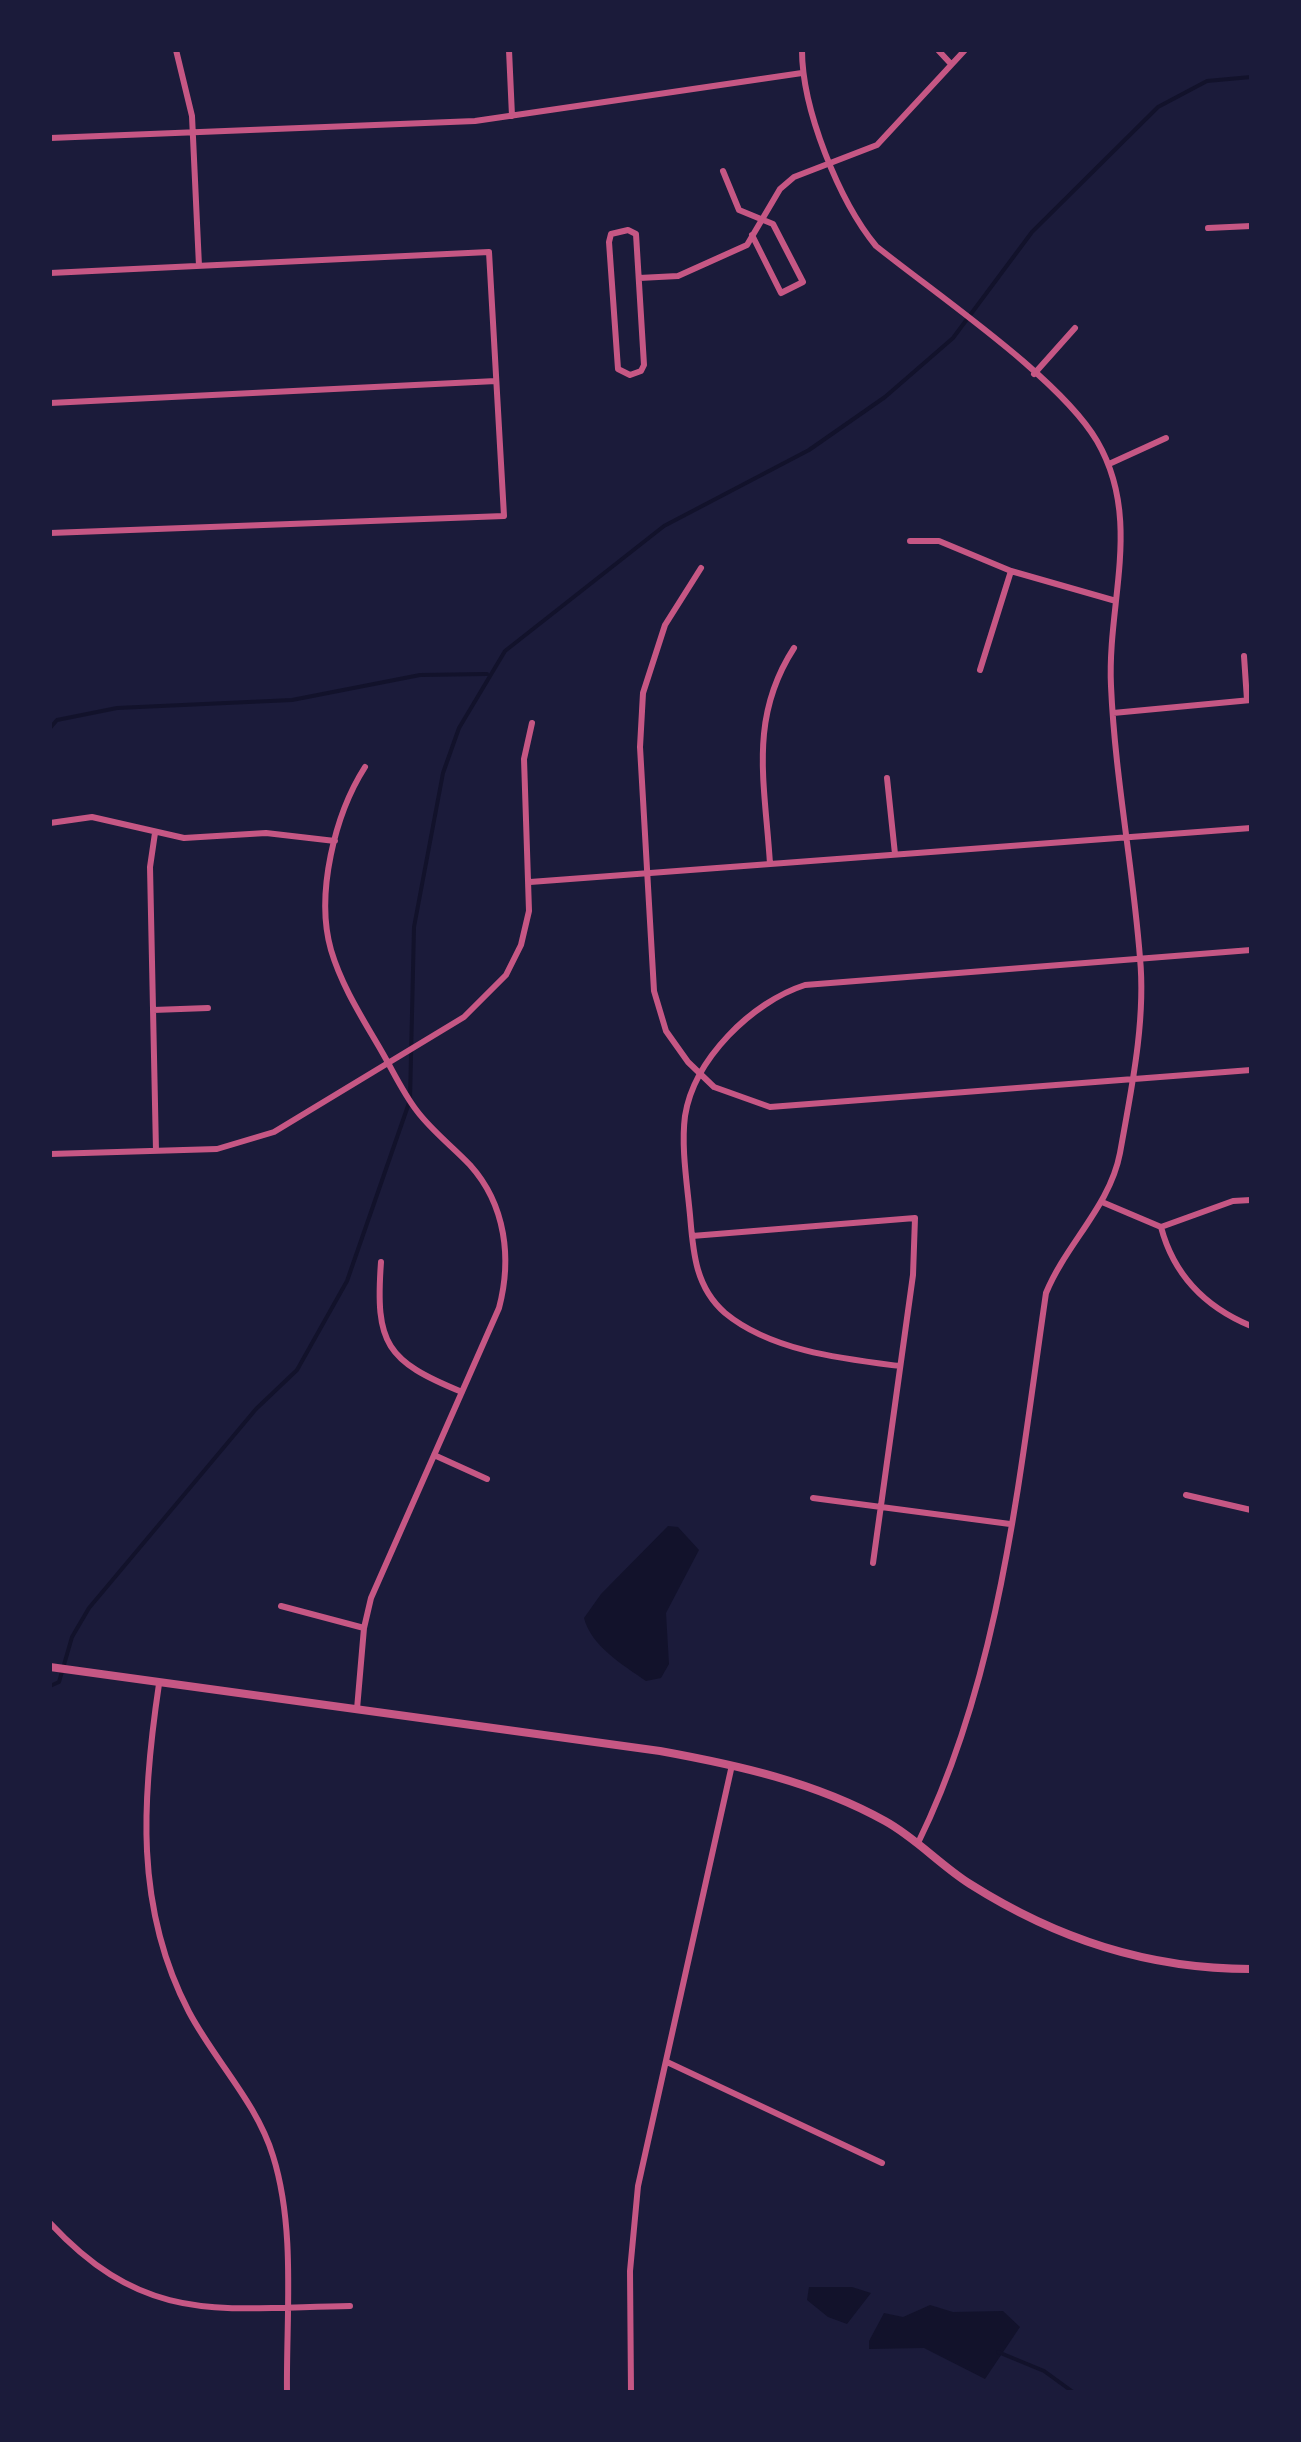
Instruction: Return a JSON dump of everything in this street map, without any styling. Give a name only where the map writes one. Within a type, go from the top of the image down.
[{"type":"street","points":[[176,50],[190,98],[199,266]]},
{"type":"street","points":[[509,50],[512,116]]},
{"type":"street","points":[[802,50],[802,73],[830,164],[853,216],[876,246],[1075,410],[1109,464],[1122,520],[1110,667],[1140,959],[1140,1006],[1119,1158],[1102,1202],[1058,1264],[1046,1293],[1011,1524],[986,1644],[940,1800],[918,1844]]},
{"type":"street","points":[[938,50],[951,64]]},
{"type":"street","points":[[639,278],[678,276],[747,245],[759,219],[794,177],[877,145],[964,50]]},
{"type":"street","points":[[50,138],[512,116],[802,73]]},
{"type":"street","points":[[723,172],[739,210],[773,224],[803,282],[780,293],[751,233]]},
{"type":"street","points":[[1208,228],[1251,226]]},
{"type":"street","points":[[628,230],[636,234],[639,278],[644,365],[642,372],[624,375],[618,370],[611,234],[628,230]]},
{"type":"street","points":[[50,273],[489,252],[504,516],[50,533]]},
{"type":"street","points":[[1034,374],[1075,328]]},
{"type":"street","points":[[50,403],[496,381]]},
{"type":"street","points":[[1109,464],[1166,438]]},
{"type":"street","points":[[910,541],[939,541],[1011,571],[1116,601]]},
{"type":"street","points":[[701,568],[665,626],[643,693],[640,747],[656,1002],[676,1050],[714,1088],[770,1107],[1251,1070]]},
{"type":"street","points":[[980,670],[1011,571]]},
{"type":"street","points":[[770,864],[762,728],[774,678],[794,648]]},
{"type":"street","points":[[1113,713],[1249,700],[1244,656]]},
{"type":"street","points":[[50,1154],[238,1146],[274,1132],[389,1063],[464,1017],[494,992],[522,945],[530,882],[524,759],[532,723]]},
{"type":"street","points":[[357,1709],[364,1628],[376,1587],[499,1308],[506,1271],[504,1238],[481,1179],[414,1107],[344,988],[330,947],[326,920],[336,841],[345,804],[365,767]]},
{"type":"street","points":[[887,778],[895,854]]},
{"type":"street","points":[[50,823],[92,817],[155,833],[200,839],[286,833],[336,841]]},
{"type":"street","points":[[530,882],[1251,828]]},
{"type":"street","points":[[155,833],[150,868],[156,1150]]},
{"type":"street","points":[[899,1366],[826,1356],[734,1319],[716,1304],[701,1279],[692,1236],[684,1128],[688,1104],[701,1074],[761,1006],[804,985],[1251,950]]},
{"type":"street","points":[[153,1010],[208,1008]]},
{"type":"street","points":[[1102,1202],[1161,1227],[1233,1201],[1251,1200]]},
{"type":"street","points":[[692,1236],[915,1218],[913,1275],[873,1563]]},
{"type":"street","points":[[1161,1227],[1182,1276],[1204,1299],[1251,1326]]},
{"type":"street","points":[[381,1262],[379,1318],[390,1348],[411,1370],[462,1392]]},
{"type":"street","points":[[434,1456],[487,1480]]},
{"type":"street","points":[[1186,1495],[1251,1510]]},
{"type":"street","points":[[813,1498],[1011,1524]]},
{"type":"street","points":[[281,1606],[364,1628]]},
{"type":"street","points":[[50,1668],[660,1750],[732,1765],[847,1802],[918,1844],[967,1882],[1068,1936],[1172,1964],[1251,1969]]},
{"type":"street","points":[[159,1684],[143,1824],[154,1917],[189,2012],[254,2112],[273,2156],[284,2207],[286,2392]]},
{"type":"street","points":[[631,2392],[630,2271],[637,2202],[732,1765]]},
{"type":"street","points":[[667,2062],[882,2162]]},
{"type":"street","points":[[50,2223],[90,2264],[146,2296],[183,2305],[350,2306]]},
{"type":"shaded area","points":[[668,1526],[678,1527],[699,1550],[666,1613],[669,1664],[661,1678],[646,1681],[601,1646],[584,1618],[601,1594]]},
{"type":"shaded area","points":[[809,2287],[852,2287],[871,2293],[847,2324],[828,2317],[807,2300]]},
{"type":"shaded area","points":[[930,2305],[953,2312],[1003,2311],[1020,2327],[985,2379],[924,2348],[869,2349],[869,2341],[884,2313],[903,2317]]},
{"type":"waterway","points":[[50,1686],[59,1682],[72,1637],[89,1608],[256,1409],[297,1370],[347,1281],[410,1100],[414,927],[443,773],[459,728],[505,651],[664,526],[809,450],[885,397],[953,338],[1032,232],[1158,107],[1207,81],[1251,77]]},
{"type":"waterway","points":[[50,728],[57,720],[117,708],[292,700],[420,675],[487,674]]},
{"type":"waterway","points":[[998,2352],[1044,2371],[1073,2392]]}]
